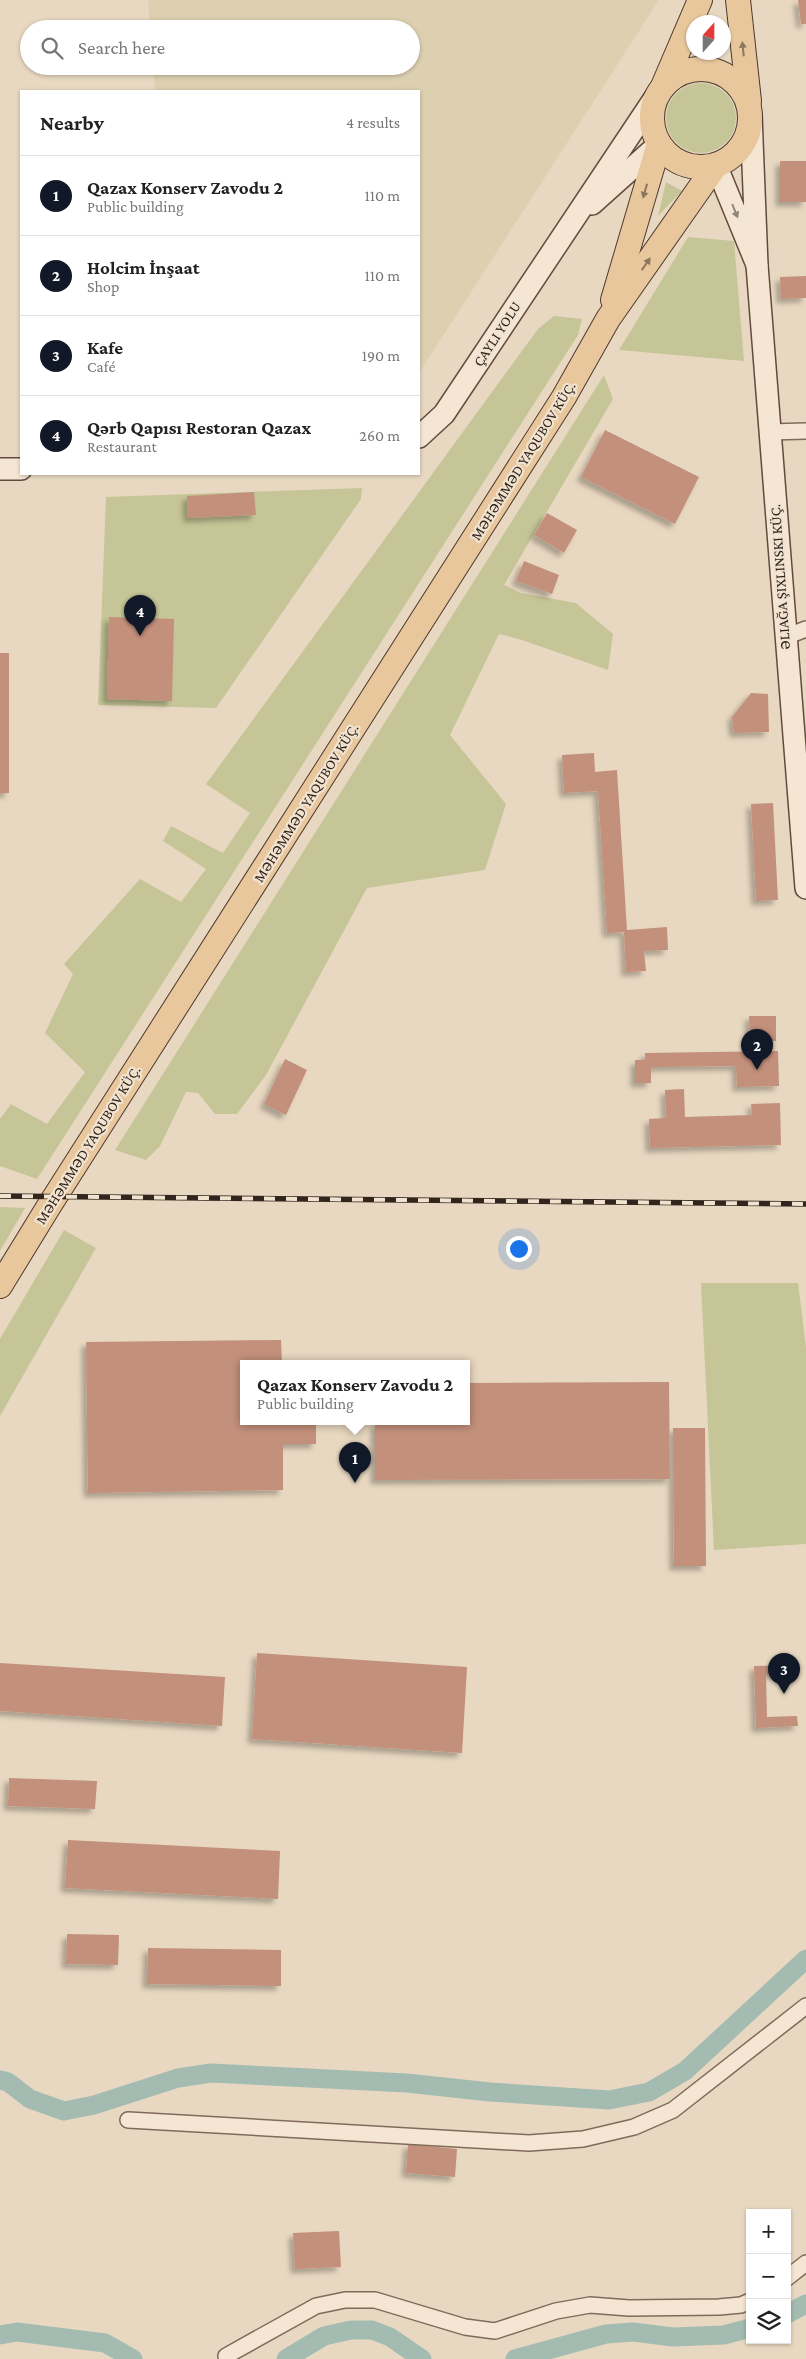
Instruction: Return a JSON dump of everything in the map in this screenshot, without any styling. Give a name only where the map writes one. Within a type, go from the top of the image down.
[{"type":"main road","points":[[420,436],[444,414],[664,84],[678,74],[693,69],[710,69],[725,74],[738,85],[747,99],[751,115],[749,131],[742,146],[731,158],[716,166],[700,168],[684,165],[670,157],[659,144],[652,129],[651,113],[655,98],[664,84],[700,0]]},
{"type":"main road","points":[[738,0],[751,115],[757,265],[785,637],[799,714],[806,888]]},
{"type":"main road","points":[[568,226],[659,144]]},
{"type":"main road","points":[[608,319],[659,144]]},
{"type":"main road","points":[[716,166],[757,265]]},
{"type":"main road","points":[[608,319],[716,166]]},
{"type":"main road","name":"MƏHƏMMƏD YAQUBOV KÜÇ.","points":[[0,1286],[48,1206],[564,397],[608,319]]},
{"type":"main road","points":[[0,469],[20,469]]},
{"type":"street","points":[[770,432],[806,431]]},
{"type":"street","points":[[785,637],[806,629]]},
{"type":"street","points":[[128,2120],[529,2143],[584,2139],[634,2127],[673,2110],[806,2006]]},
{"type":"street","points":[[791,2275],[806,2263]]},
{"type":"street","points":[[226,2356],[316,2306],[345,2300],[375,2300],[465,2327],[495,2331],[556,2311],[590,2306],[719,2308],[746,2303]]},
{"type":"shaded area","points":[[148,0],[659,0],[420,371],[420,90],[155,90],[154,75],[420,75],[420,20],[149,20]]},
{"type":"green space","points":[[701,83],[714,86],[726,93],[733,105],[736,118],[733,131],[726,143],[714,150],[701,153],[688,150],[676,143],[669,131],[666,118],[669,105],[676,93],[688,86]]},
{"type":"green space","points":[[666,182],[682,191],[658,216]]},
{"type":"green space","points":[[688,237],[734,241],[744,361],[619,350]]},
{"type":"green space","points":[[554,316],[582,319],[578,335],[37,1179],[0,1166],[0,1119],[11,1104],[47,1124],[85,1072],[45,1033],[73,974],[64,964],[140,879],[181,902],[206,869],[163,841],[171,826],[223,853],[250,813],[206,784],[538,329]]},
{"type":"green space","points":[[604,375],[613,399],[504,585],[521,593],[576,603],[613,634],[608,670],[522,640],[499,634],[450,735],[506,804],[485,870],[367,888],[266,1075],[237,1114],[215,1114],[198,1093],[186,1092],[160,1146],[146,1160],[115,1150]]},
{"type":"green space","points":[[362,488],[361,499],[216,708],[98,705],[106,497]]},
{"type":"green space","points":[[0,1207],[25,1208],[0,1251]]},
{"type":"green space","points":[[64,1230],[96,1248],[0,1416],[0,1339]]},
{"type":"green space","points":[[701,1283],[798,1283],[806,1347],[806,1544],[714,1550]]},
{"type":"building","points":[[798,0],[806,0],[806,24],[801,24]]},
{"type":"building","points":[[780,161],[806,161],[806,202],[780,202]]},
{"type":"building","points":[[806,276],[806,298],[781,299],[780,277]]},
{"type":"building","points":[[605,430],[699,477],[675,524],[581,477]]},
{"type":"building","points":[[254,492],[256,515],[188,518],[187,496]]},
{"type":"building","points":[[547,513],[577,530],[564,553],[534,535]]},
{"type":"building","points":[[524,561],[559,575],[552,594],[516,581]]},
{"type":"building","points":[[109,617],[174,619],[172,701],[107,699]]},
{"type":"building","points":[[0,653],[9,653],[9,793],[0,793]]},
{"type":"building","points":[[751,693],[768,694],[769,732],[734,733],[732,717]]},
{"type":"building","points":[[594,753],[595,772],[617,770],[627,930],[667,927],[668,950],[644,951],[646,971],[626,972],[624,932],[607,933],[598,791],[564,793],[562,755]]},
{"type":"building","points":[[773,803],[778,900],[756,901],[751,804]]},
{"type":"building","points":[[749,1016],[776,1016],[776,1041],[750,1041]]},
{"type":"building","points":[[778,1051],[779,1086],[737,1087],[736,1066],[651,1067],[651,1083],[635,1083],[635,1060],[645,1060],[645,1053]]},
{"type":"building","points":[[285,1059],[307,1070],[286,1115],[264,1104]]},
{"type":"building","points":[[684,1089],[685,1117],[752,1115],[751,1104],[780,1103],[781,1145],[650,1148],[649,1119],[666,1118],[665,1090]]},
{"type":"building","points":[[281,1340],[282,1360],[240,1360],[240,1425],[316,1425],[316,1444],[283,1444],[283,1490],[88,1493],[86,1342]]},
{"type":"building","points":[[669,1382],[670,1479],[375,1480],[375,1425],[470,1425],[470,1383]]},
{"type":"building","points":[[673,1428],[705,1428],[706,1566],[674,1566]]},
{"type":"building","points":[[257,1653],[467,1667],[462,1753],[252,1739]]},
{"type":"building","points":[[0,1663],[225,1677],[222,1726],[0,1711]]},
{"type":"building","points":[[794,1665],[794,1673],[766,1674],[767,1717],[797,1716],[798,1726],[756,1728],[754,1666]]},
{"type":"building","points":[[9,1778],[97,1781],[95,1809],[8,1806]]},
{"type":"building","points":[[68,1840],[280,1851],[278,1899],[65,1888]]},
{"type":"building","points":[[67,1934],[119,1935],[118,1965],[66,1964]]},
{"type":"building","points":[[148,1948],[281,1950],[281,1986],[147,1984]]},
{"type":"building","points":[[408,2144],[457,2149],[455,2177],[406,2173]]},
{"type":"building","points":[[339,2231],[341,2267],[295,2269],[293,2233]]},
{"type":"waterway","points":[[0,2080],[8,2082],[30,2099],[64,2111],[94,2105],[178,2078],[211,2073],[407,2083],[490,2092],[609,2100],[649,2092],[685,2071],[806,1959]]},
{"type":"waterway","points":[[791,2312],[806,2304]]},
{"type":"waterway","points":[[515,2359],[606,2334],[633,2332],[673,2337],[724,2335],[746,2329]]},
{"type":"waterway","points":[[286,2359],[324,2336],[351,2330],[372,2330],[390,2337],[422,2359]]},
{"type":"waterway","points":[[0,2335],[17,2332],[105,2343],[133,2359]]},
{"type":"railway","points":[[0,1196],[806,1204]]},
{"type":"place","name":"Qərb Qapısı Restoran Qazax","points":[[140,636]]},
{"type":"place","name":"Holcim İnşaat","points":[[757,1070]]},
{"type":"place","name":"Qazax Konserv Zavodu 2","points":[[355,1483]]},
{"type":"place","name":"Kafe","points":[[784,1694]]}]
